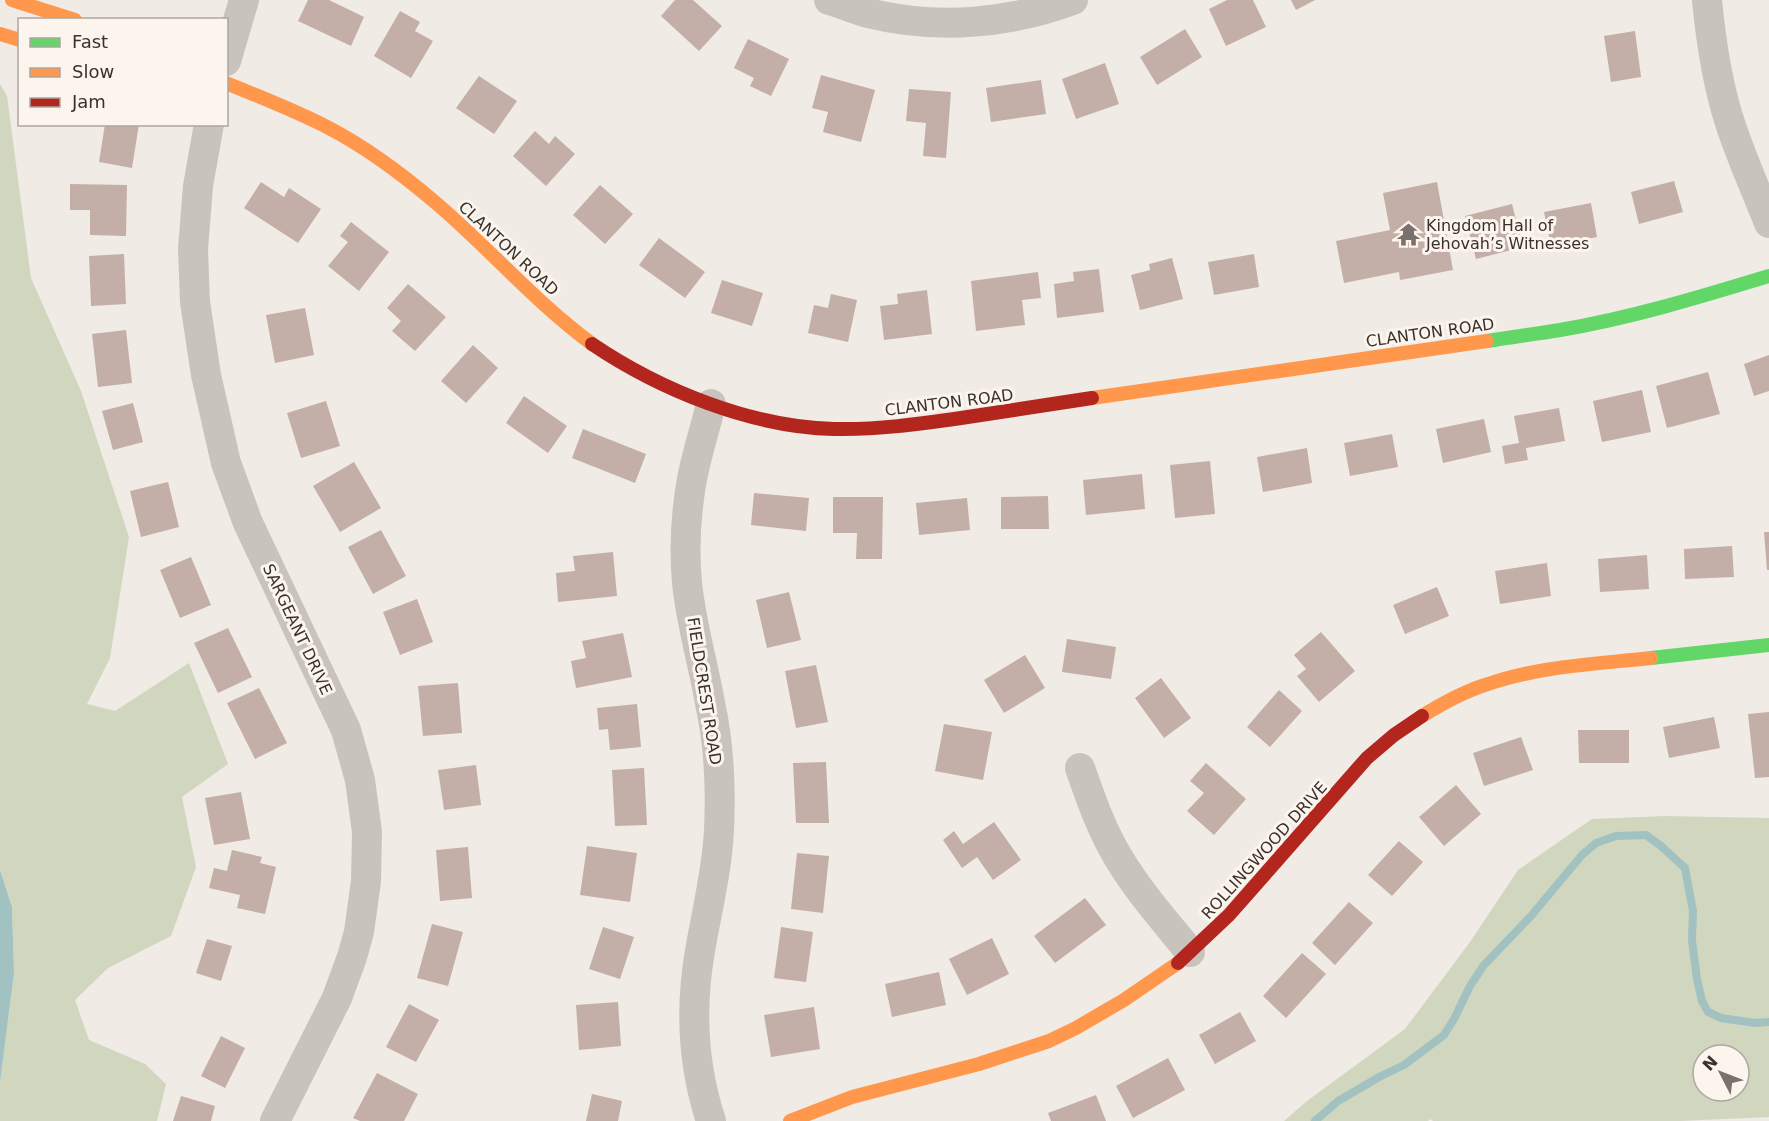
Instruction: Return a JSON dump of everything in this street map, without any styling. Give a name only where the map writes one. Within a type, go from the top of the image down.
[{"type":"main road","points":[[12,0],[69,18]]},
{"type":"main road","points":[[0,34],[18,39]]},
{"type":"main road","name":"CLANTON ROAD","points":[[228,84],[285,106],[341,135],[399,173],[444,208],[540,301],[588,340],[624,364],[664,385],[711,404],[751,416],[806,427],[858,430],[917,424],[1560,330],[1615,319],[1701,297],[1769,276]]},
{"type":"main road","name":"ROLLINGWOOD DRIVE","points":[[790,1121],[858,1094],[983,1063],[1060,1036],[1122,1002],[1167,972],[1203,942],[1367,758],[1385,742],[1444,702],[1487,684],[1544,671],[1769,645]]},
{"type":"street","points":[[228,54],[244,0]]},
{"type":"street","points":[[828,0],[892,18],[942,23],[982,21],[1022,15],[1073,0]]},
{"type":"street","points":[[1707,0],[1711,42],[1722,97],[1769,223]]},
{"type":"street","name":"SARGEANT DRIVE","points":[[209,126],[198,186],[193,249],[195,302],[206,375],[226,463],[248,523],[346,730],[360,780],[367,832],[366,881],[359,932],[352,957],[337,998],[275,1121]]},
{"type":"street","name":"FIELDCREST ROAD","points":[[711,404],[692,479],[686,531],[687,582],[695,633],[711,706],[718,768],[719,829],[714,886],[696,977],[694,1029],[702,1096],[711,1121]]},
{"type":"street","points":[[1080,768],[1095,812],[1118,856],[1150,902],[1190,952]]},
{"type":"green space","points":[[0,84],[7,96],[31,278],[81,391],[129,537],[110,658],[87,704],[115,711],[189,663],[228,764],[182,797],[196,867],[171,936],[108,968],[75,1000],[89,1040],[145,1064],[166,1084],[157,1121],[0,1121],[0,1083],[14,973],[12,907],[0,870]]},
{"type":"green space","points":[[1664,816],[1769,818],[1769,1117],[1679,1121],[1433,1121],[1430,1119],[1428,1121],[1284,1121],[1307,1101],[1405,1029],[1470,942],[1518,870],[1592,819]]},
{"type":"water","points":[[0,870],[12,907],[14,973],[0,1083]]},
{"type":"building","points":[[308,0],[329,0],[364,17],[351,46],[298,21]]},
{"type":"building","points":[[675,0],[693,0],[722,26],[699,51],[661,16]]},
{"type":"building","points":[[1227,0],[1253,0],[1266,27],[1226,46],[1209,9]]},
{"type":"building","points":[[1291,0],[1315,0],[1296,10]]},
{"type":"building","points":[[400,11],[420,22],[415,31],[433,41],[411,78],[374,56]]},
{"type":"building","points":[[1185,29],[1202,57],[1157,85],[1140,57]]},
{"type":"building","points":[[1635,31],[1641,77],[1611,82],[1604,36]]},
{"type":"building","points":[[748,39],[789,59],[771,96],[750,86],[754,78],[734,68]]},
{"type":"building","points":[[1105,63],[1119,104],[1076,119],[1062,79]]},
{"type":"building","points":[[821,75],[875,90],[861,142],[823,132],[828,112],[812,108]]},
{"type":"building","points":[[479,76],[517,101],[494,134],[456,108]]},
{"type":"building","points":[[1041,80],[1046,114],[991,122],[986,88]]},
{"type":"building","points":[[909,89],[951,92],[946,158],[923,156],[926,123],[906,121]]},
{"type":"building","points":[[105,126],[139,126],[132,168],[99,162]]},
{"type":"building","points":[[535,131],[549,144],[555,136],[575,154],[546,186],[513,156]]},
{"type":"building","points":[[1674,181],[1683,212],[1639,224],[1631,192]]},
{"type":"building","points":[[261,182],[284,197],[289,188],[321,209],[298,243],[244,208]]},
{"type":"building","name":"Kingdom Hall of Jehovah’s Witnesses","points":[[1437,182],[1453,270],[1400,280],[1399,272],[1344,283],[1336,241],[1390,230],[1383,193]]},
{"type":"building","points":[[70,184],[127,185],[126,236],[90,235],[90,210],[70,210]]},
{"type":"building","points":[[600,185],[633,214],[605,244],[573,215]]},
{"type":"building","points":[[1591,203],[1597,237],[1551,246],[1544,212]]},
{"type":"building","points":[[1512,204],[1523,247],[1476,259],[1465,216]]},
{"type":"building","points":[[351,222],[389,252],[359,291],[328,266],[348,242],[340,236]]},
{"type":"building","points":[[659,238],[705,272],[685,298],[639,265]]},
{"type":"building","points":[[124,254],[126,304],[91,306],[89,256]]},
{"type":"building","points":[[1254,254],[1259,287],[1214,295],[1208,262]]},
{"type":"building","points":[[1172,258],[1183,299],[1140,310],[1131,275],[1150,270],[1149,264]]},
{"type":"building","points":[[1099,269],[1104,312],[1057,318],[1054,284],[1074,281],[1073,272]]},
{"type":"building","points":[[1038,272],[1041,298],[1022,300],[1025,325],[976,331],[971,281]]},
{"type":"building","points":[[722,280],[763,293],[752,326],[711,313]]},
{"type":"building","points":[[408,284],[446,317],[415,351],[392,331],[401,321],[387,308]]},
{"type":"building","points":[[927,290],[932,334],[884,340],[880,306],[898,304],[897,294]]},
{"type":"building","points":[[831,294],[857,300],[848,342],[808,333],[814,305],[828,308]]},
{"type":"building","points":[[305,308],[314,355],[275,363],[266,315]]},
{"type":"building","points":[[126,330],[132,383],[98,387],[92,334]]},
{"type":"building","points":[[473,345],[498,368],[466,403],[441,381]]},
{"type":"building","points":[[1769,355],[1769,391],[1754,396],[1744,364]]},
{"type":"building","points":[[1708,372],[1720,414],[1667,428],[1656,386]]},
{"type":"building","points":[[1642,390],[1651,432],[1602,442],[1593,401]]},
{"type":"building","points":[[524,396],[567,426],[548,453],[506,423]]},
{"type":"building","points":[[326,401],[340,446],[301,458],[287,413]]},
{"type":"building","points":[[133,403],[143,442],[113,450],[102,411]]},
{"type":"building","points":[[1559,408],[1565,441],[1526,448],[1528,460],[1505,464],[1502,446],[1519,443],[1514,416]]},
{"type":"building","points":[[1484,419],[1491,452],[1443,463],[1436,429]]},
{"type":"building","points":[[583,429],[646,454],[635,483],[572,458]]},
{"type":"building","points":[[1392,434],[1398,467],[1350,476],[1344,443]]},
{"type":"building","points":[[1307,448],[1312,483],[1263,492],[1257,457]]},
{"type":"building","points":[[1210,461],[1215,514],[1175,518],[1170,465]]},
{"type":"building","points":[[354,462],[381,508],[340,532],[313,486]]},
{"type":"building","points":[[1142,474],[1145,509],[1086,515],[1083,480]]},
{"type":"building","points":[[168,482],[179,527],[141,537],[130,491]]},
{"type":"building","points":[[754,493],[809,498],[806,531],[751,525]]},
{"type":"building","points":[[1048,496],[1049,529],[1001,529],[1001,497]]},
{"type":"building","points":[[833,497],[883,497],[882,559],[856,559],[857,533],[833,533]]},
{"type":"building","points":[[967,498],[970,530],[919,535],[916,503]]},
{"type":"building","points":[[381,530],[406,576],[373,594],[348,547]]},
{"type":"building","points":[[1764,532],[1769,532],[1769,570],[1767,570]]},
{"type":"building","points":[[1732,546],[1734,577],[1685,579],[1684,549]]},
{"type":"building","points":[[613,552],[617,596],[558,602],[556,573],[575,571],[573,556]]},
{"type":"building","points":[[1647,555],[1649,589],[1600,592],[1598,559]]},
{"type":"building","points":[[191,557],[211,605],[180,618],[160,570]]},
{"type":"building","points":[[1547,563],[1551,596],[1500,604],[1495,571]]},
{"type":"building","points":[[1437,587],[1449,616],[1405,634],[1393,605]]},
{"type":"building","points":[[789,592],[801,640],[767,648],[756,600]]},
{"type":"building","points":[[417,599],[433,642],[400,655],[383,612]]},
{"type":"building","points":[[228,628],[252,677],[218,693],[194,643]]},
{"type":"building","points":[[1321,632],[1355,671],[1319,702],[1297,676],[1306,669],[1294,655]]},
{"type":"building","points":[[623,633],[632,677],[576,688],[571,661],[586,658],[582,641]]},
{"type":"building","points":[[1067,639],[1116,647],[1111,679],[1062,672]]},
{"type":"building","points":[[1025,655],[1045,688],[1004,713],[984,680]]},
{"type":"building","points":[[816,665],[828,722],[796,728],[785,671]]},
{"type":"building","points":[[1161,678],[1191,718],[1164,738],[1135,698]]},
{"type":"building","points":[[458,683],[462,733],[423,736],[418,686]]},
{"type":"building","points":[[259,688],[287,743],[255,759],[227,703]]},
{"type":"building","points":[[1279,690],[1302,711],[1270,747],[1247,727]]},
{"type":"building","points":[[637,704],[641,747],[610,750],[608,729],[599,730],[597,708]]},
{"type":"building","points":[[1769,712],[1769,777],[1755,778],[1748,714]]},
{"type":"building","points":[[1714,717],[1720,748],[1669,758],[1663,727]]},
{"type":"building","points":[[944,724],[992,732],[983,780],[935,771]]},
{"type":"building","points":[[1578,730],[1629,730],[1629,763],[1579,763]]},
{"type":"building","points":[[1521,737],[1533,770],[1484,786],[1473,753]]},
{"type":"building","points":[[826,762],[829,823],[796,823],[793,763]]},
{"type":"building","points":[[1206,763],[1246,799],[1214,835],[1187,811],[1204,793],[1190,781]]},
{"type":"building","points":[[476,765],[481,805],[444,810],[438,770]]},
{"type":"building","points":[[644,768],[647,825],[615,826],[612,770]]},
{"type":"building","points":[[1456,785],[1481,814],[1444,846],[1419,817]]},
{"type":"building","points":[[241,792],[250,839],[214,845],[205,798]]},
{"type":"building","points":[[994,822],[1021,860],[993,880],[977,857],[962,868],[943,840],[954,831],[963,844]]},
{"type":"building","points":[[1399,841],[1423,862],[1392,896],[1368,875]]},
{"type":"building","points":[[587,846],[637,853],[630,902],[580,895]]},
{"type":"building","points":[[468,847],[472,898],[440,901],[436,850]]},
{"type":"building","points":[[232,850],[262,857],[260,863],[276,867],[265,914],[237,908],[240,895],[209,888],[214,868],[227,871]]},
{"type":"building","points":[[797,853],[829,856],[823,913],[791,909]]},
{"type":"building","points":[[1085,898],[1106,925],[1055,963],[1034,936]]},
{"type":"building","points":[[1349,902],[1373,923],[1335,965],[1312,943]]},
{"type":"building","points":[[432,924],[463,932],[448,986],[417,978]]},
{"type":"building","points":[[603,927],[634,937],[620,979],[589,969]]},
{"type":"building","points":[[781,927],[813,932],[806,982],[774,978]]},
{"type":"building","points":[[992,938],[1009,974],[967,995],[949,959]]},
{"type":"building","points":[[207,939],[232,946],[221,981],[196,973]]},
{"type":"building","points":[[1302,953],[1326,974],[1286,1018],[1263,996]]},
{"type":"building","points":[[939,972],[946,1005],[892,1017],[885,984]]},
{"type":"building","points":[[618,1002],[621,1046],[579,1050],[576,1005]]},
{"type":"building","points":[[409,1004],[439,1020],[416,1062],[386,1047]]},
{"type":"building","points":[[814,1007],[820,1049],[771,1057],[764,1015]]},
{"type":"building","points":[[1240,1012],[1256,1041],[1215,1064],[1199,1035]]},
{"type":"building","points":[[221,1036],[245,1048],[225,1088],[201,1076]]},
{"type":"building","points":[[1168,1058],[1185,1090],[1133,1118],[1116,1086]]},
{"type":"building","points":[[377,1073],[418,1094],[404,1121],[360,1121],[353,1118]]},
{"type":"building","points":[[592,1094],[622,1101],[618,1121],[586,1121]]},
{"type":"building","points":[[1096,1095],[1106,1121],[1051,1121],[1048,1113]]},
{"type":"building","points":[[181,1096],[215,1106],[211,1121],[173,1121]]},
{"type":"waterway","points":[[1315,1121],[1338,1101],[1404,1065],[1444,1035],[1484,965],[1531,916],[1582,855],[1596,843],[1616,836],[1646,835],[1685,868],[1693,911],[1692,940],[1697,979],[1702,1001],[1708,1012],[1721,1018],[1755,1023],[1769,1022]]},
{"type":"traffic: fast","points":[[1487,341],[1613,319],[1769,276]]},
{"type":"traffic: fast","points":[[1651,658],[1769,645]]},
{"type":"traffic: slow","points":[[12,0],[69,18]]},
{"type":"traffic: slow","points":[[0,34],[18,39]]},
{"type":"traffic: slow","points":[[228,84],[327,127],[356,143],[383,162],[436,203],[551,311],[592,344]]},
{"type":"traffic: slow","points":[[1092,398],[1487,341]]},
{"type":"traffic: slow","points":[[1422,716],[1463,694],[1508,678],[1569,666],[1651,658]]},
{"type":"traffic: slow","points":[[790,1121],[852,1097],[979,1064],[1049,1041],[1124,1000],[1178,963]]},
{"type":"traffic: jam","points":[[592,344],[647,376],[707,403],[739,413],[803,427],[866,429],[898,426],[1092,398]]},
{"type":"traffic: jam","points":[[1178,963],[1229,915],[1367,758],[1394,735],[1422,716]]},
{"type":"place","name":"Kingdom Hall of Jehovah’s Witnesses","points":[[1408,234]]}]
